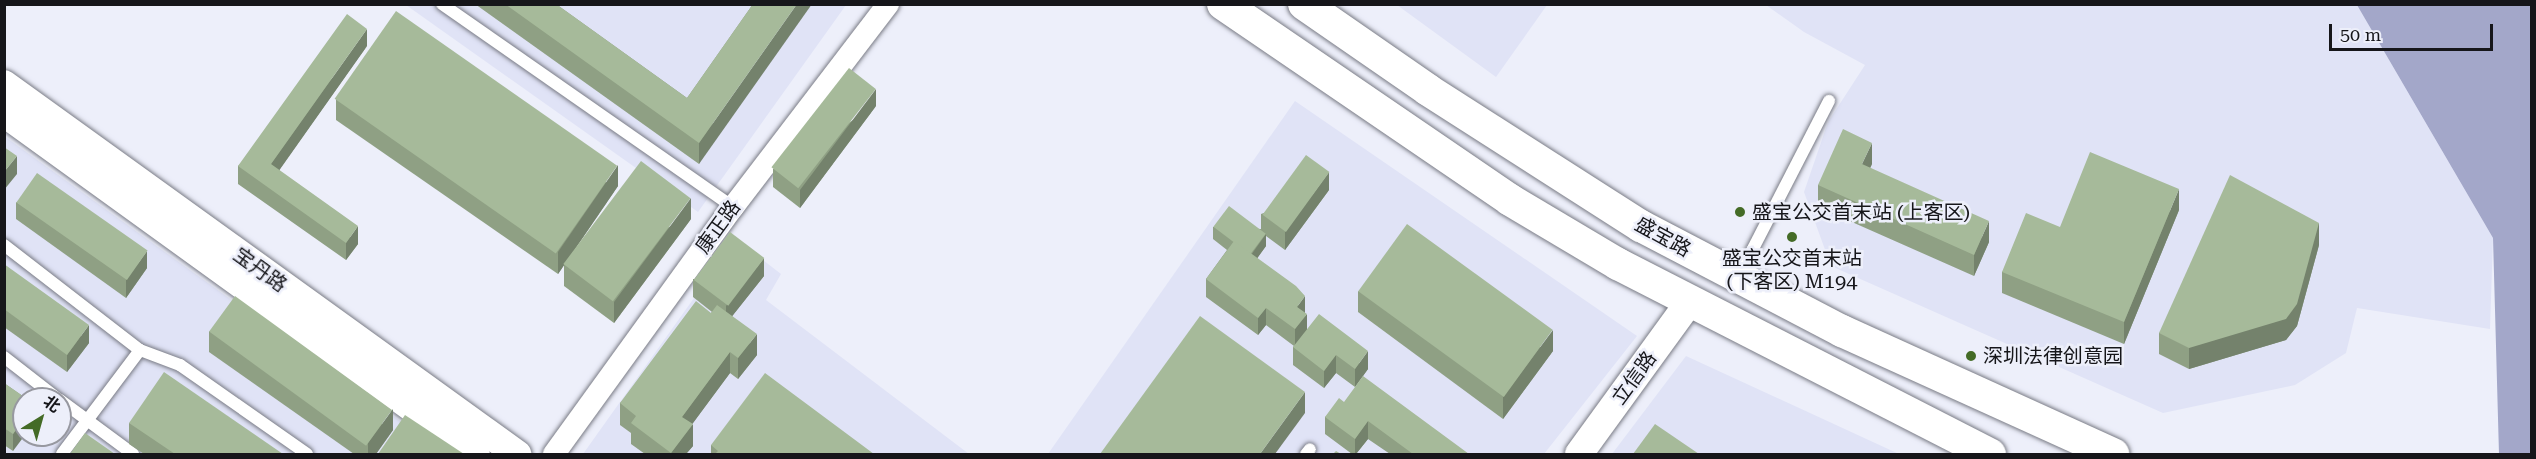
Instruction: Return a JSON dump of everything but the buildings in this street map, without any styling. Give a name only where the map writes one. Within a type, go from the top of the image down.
[{"type":"main road","points":[[1223,4],[1510,200],[1690,301],[1990,454]]},
{"type":"main road","name":"盛宝路","points":[[1304,4],[1428,90],[1641,226],[1842,331],[2113,454]]},
{"type":"street","name":"康正路","points":[[554,454],[733,207],[888,4]]},
{"type":"street","name":"宝丹路","points":[[4,84],[517,454]]},
{"type":"street","name":"宝丹路","points":[[4,112],[476,454]]},
{"type":"street","name":"立信路","points":[[1579,454],[1690,301]]},
{"type":"lane","points":[[442,4],[733,207]]},
{"type":"lane","points":[[1738,277],[1829,101]]},
{"type":"lane","points":[[4,246],[140,350],[180,365],[307,454]]},
{"type":"lane","points":[[63,454],[140,350]]},
{"type":"lane","points":[[4,357],[42,387]]},
{"type":"lane","points":[[72,410],[133,454]]},
{"type":"shaded area","points":[[406,5],[846,5],[698,212]]},
{"type":"shaded area","points":[[1397,5],[1547,5],[1496,77]]},
{"type":"shaded area","points":[[1766,5],[2357,5],[2493,238],[2490,329],[2357,308],[2346,353],[2295,385],[2163,413],[1831,266],[1804,192],[1828,122],[1865,65],[1804,32]]},
{"type":"shaded area","points":[[2357,5],[2531,5],[2531,454],[2499,454],[2493,238]]},
{"type":"shaded area","points":[[1295,101],[1637,336],[1544,454],[1048,454]]},
{"type":"shaded area","points":[[4,136],[446,454],[5,454]]},
{"type":"shaded area","points":[[736,239],[781,274],[766,300],[969,454],[583,454]]},
{"type":"shaded area","points":[[1686,356],[1899,454],[1612,454]]},
{"type":"place","name":"盛宝公交首末站 (上客区)","points":[[1740,212]]},
{"type":"place","name":"盛宝公交首末站 (下客区) M194","points":[[1792,237]]},
{"type":"place","name":"深圳法律创意园","points":[[1971,356]]}]
